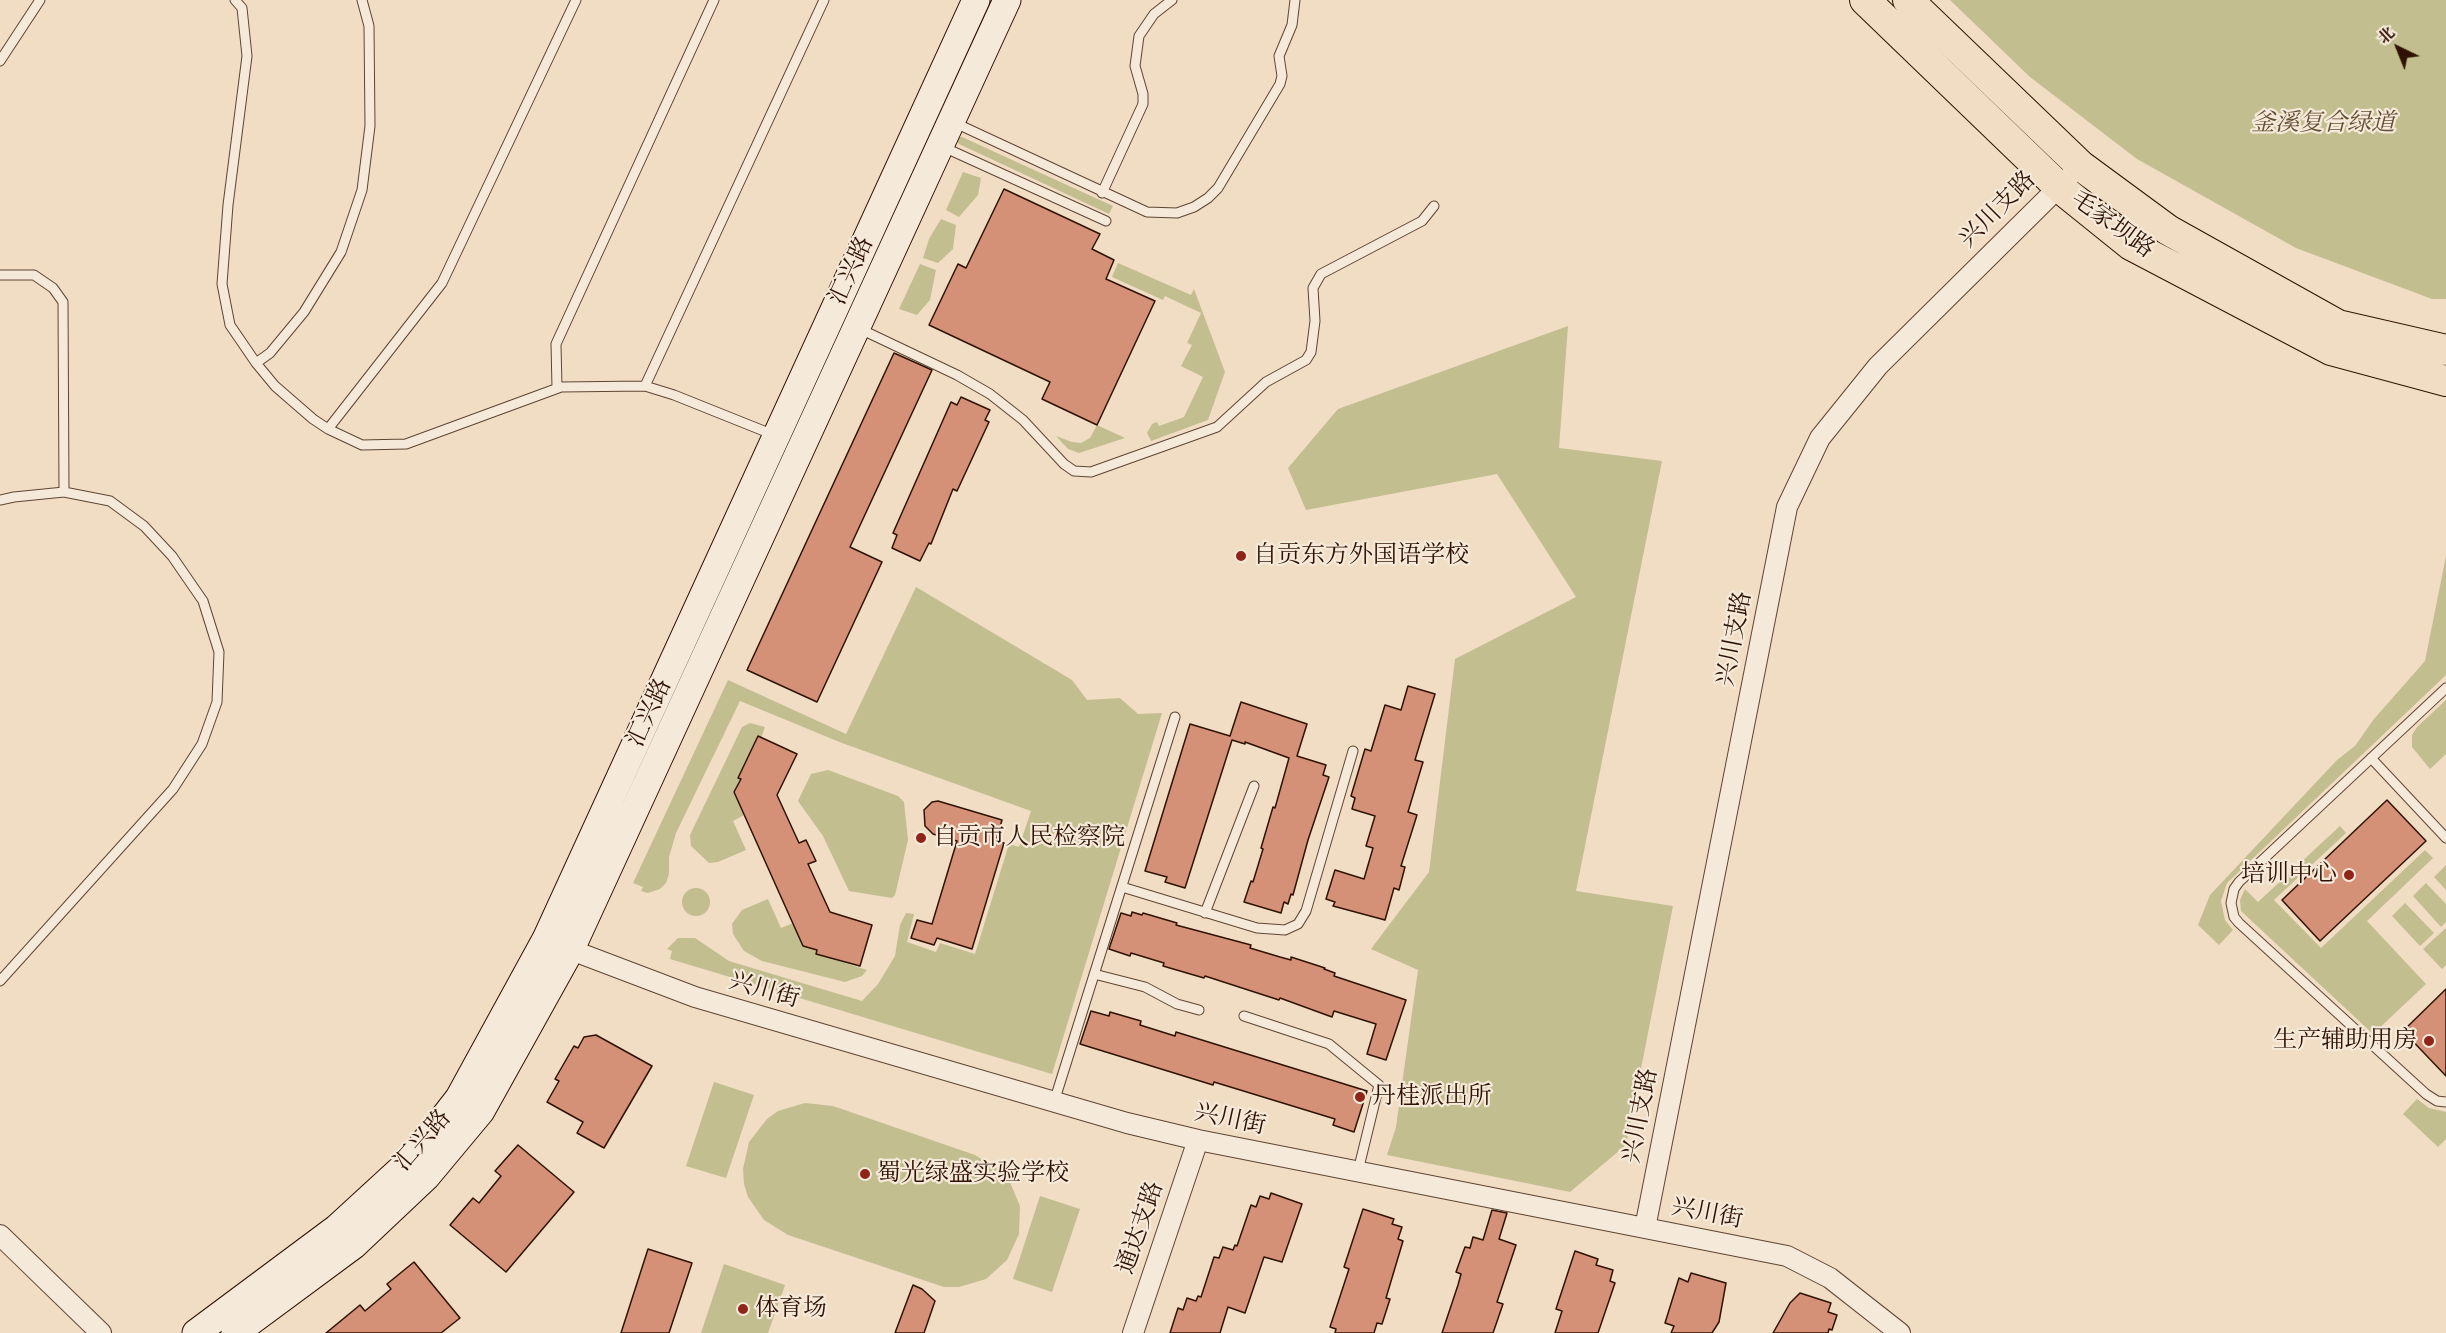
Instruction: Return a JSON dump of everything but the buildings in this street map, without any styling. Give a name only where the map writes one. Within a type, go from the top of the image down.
[{"type":"main road","name":"汇兴路","points":[[196,1333],[337,1228],[410,1161],[459,1098],[546,939],[776,436],[844,322],[933,128],[976,0]]},
{"type":"main road","points":[[933,128],[1007,0]]},
{"type":"main road","name":"毛家坝路","points":[[1865,0],[2059,187],[2131,245],[2331,350],[2446,381]]},
{"type":"main road","name":"毛家坝路","points":[[1908,0],[2081,165],[2168,230],[2338,324],[2446,350]]},
{"type":"main road","points":[[235,1333],[354,1245],[426,1177],[481,1111],[570,951],[844,322]]},
{"type":"street","name":"兴川支路","points":[[1645,1228],[1787,507],[1820,438],[1878,366],[2081,165]]},
{"type":"street","name":"兴川街","points":[[546,939],[570,951],[695,997],[1054,1102],[1198,1140],[1787,1256],[1830,1278],[1890,1329]]},
{"type":"street","name":"通达支路","points":[[1133,1333],[1198,1140]]},
{"type":"street","points":[[0,1235],[101,1333]]},
{"type":"lane","points":[[0,61],[40,0]]},
{"type":"lane","points":[[235,0],[242,8],[247,56],[228,205],[222,284],[230,325],[275,386],[313,419],[328,429],[362,445],[406,444],[557,388],[645,386],[674,394],[776,436]]},
{"type":"lane","points":[[256,363],[270,353],[304,312],[335,262],[341,252],[362,190],[370,126],[369,26],[362,0]]},
{"type":"lane","points":[[328,429],[442,283],[576,0]]},
{"type":"lane","points":[[557,388],[556,344],[714,0]]},
{"type":"lane","points":[[645,386],[824,0]]},
{"type":"lane","points":[[1102,193],[1143,104],[1143,94],[1135,66],[1139,36],[1154,14],[1172,0]]},
{"type":"lane","points":[[933,128],[1147,212],[1177,213],[1194,207],[1208,198],[1226,177],[1280,84],[1282,76],[1279,56],[1292,25],[1294,0]]},
{"type":"lane","points":[[933,128],[1106,221]]},
{"type":"lane","points":[[844,322],[982,389],[1018,416],[1064,464],[1074,471],[1091,472],[1217,428],[1261,386],[1306,360],[1311,352],[1315,321],[1314,288],[1321,274],[1422,221],[1434,206]]},
{"type":"lane","points":[[0,275],[34,275],[53,288],[63,302],[64,492]]},
{"type":"lane","points":[[0,500],[64,492],[110,501],[144,526],[172,556],[203,601],[219,652],[217,702],[202,744],[172,789],[0,981]]},
{"type":"lane","points":[[2446,688],[2239,882],[2232,897],[2231,909],[2239,923],[2426,1094],[2437,1101],[2446,1102]]},
{"type":"lane","points":[[1054,1102],[1175,717]]},
{"type":"lane","points":[[1122,886],[1257,928],[1285,930],[1298,924],[1306,911],[1353,751]]},
{"type":"lane","points":[[2371,758],[2446,838]]},
{"type":"lane","points":[[1205,913],[1254,786]]},
{"type":"lane","points":[[1094,974],[1145,987],[1177,1004],[1198,1011]]},
{"type":"lane","points":[[1244,1016],[1329,1044],[1379,1085],[1358,1172]]},
{"type":"green space","name":"釜溪复合绿道","points":[[1950,0],[2446,0],[2446,299],[2432,299],[2296,248],[2137,159],[2030,77]]},
{"type":"green space","points":[[958,137],[1113,206],[1109,214],[959,144],[956,140]]},
{"type":"green space","points":[[963,172],[981,178],[978,195],[959,217],[946,210]]},
{"type":"green space","points":[[941,219],[956,225],[953,249],[938,263],[923,258],[929,239]]},
{"type":"green space","points":[[1118,263],[1191,295],[1194,289],[1225,372],[1208,420],[1151,441],[1147,433],[1152,424],[1157,422],[1159,426],[1184,417],[1203,377],[1181,366],[1192,345],[1187,343],[1201,313],[1165,296],[1163,300],[1112,277]]},
{"type":"green space","points":[[920,264],[936,270],[930,300],[917,315],[899,309]]},
{"type":"green space","points":[[1568,326],[1559,448],[1662,461],[1576,891],[1673,906],[1626,1145],[1570,1192],[1387,1155],[1396,1127],[1418,970],[1371,949],[1429,872],[1455,659],[1576,597],[1497,474],[1306,510],[1288,468],[1338,409]]},
{"type":"green space","points":[[1097,425],[1125,438],[1079,453],[1068,449],[1056,436],[1081,443],[1090,438]]},
{"type":"green space","points":[[2446,556],[2446,675],[2227,883],[2221,901],[2225,920],[2233,930],[2219,945],[2198,925],[2210,895],[2337,760],[2355,746],[2374,719],[2425,661]]},
{"type":"green space","points":[[916,587],[1072,680],[1087,700],[1120,698],[1138,714],[1162,713],[1052,1074],[670,959],[672,951],[667,949],[678,938],[695,938],[729,961],[862,1001],[878,984],[895,956],[900,925],[906,913],[914,914],[907,942],[936,952],[940,943],[975,954],[1009,844],[1019,847],[1031,811],[842,743],[740,701],[676,833],[669,857],[669,874],[666,883],[660,889],[648,893],[641,891],[643,887],[633,883],[728,680],[846,734]]},
{"type":"green space","points":[[2446,700],[2446,754],[2430,769],[2412,747],[2412,735],[2417,727]]},
{"type":"green space","points":[[750,723],[765,727],[761,738],[757,737],[734,792],[744,815],[733,821],[746,850],[718,862],[709,863],[691,846],[690,835],[742,727]]},
{"type":"green space","points":[[828,770],[898,796],[904,802],[908,840],[895,895],[892,898],[849,891],[823,836],[798,801],[811,774]]},
{"type":"green space","points":[[2340,826],[2346,833],[2274,900],[2321,948],[2425,850],[2433,858],[2367,921],[2426,984],[2373,1034],[2241,911],[2240,900],[2245,889],[2258,902]]},
{"type":"green space","points":[[2446,865],[2446,890],[2434,877]]},
{"type":"green space","points":[[2426,883],[2446,904],[2446,922],[2441,927],[2413,896]]},
{"type":"green space","points":[[696,888],[706,892],[710,902],[706,912],[696,916],[686,912],[682,902],[686,892]]},
{"type":"green space","points":[[768,899],[781,928],[793,923],[803,946],[817,950],[817,954],[867,970],[862,976],[845,982],[762,961],[744,951],[733,934],[732,924],[742,910]]},
{"type":"green space","points":[[2405,903],[2434,933],[2420,946],[2392,916]]},
{"type":"green space","points":[[2446,928],[2446,965],[2442,969],[2423,949]]},
{"type":"green space","points":[[714,1082],[754,1095],[726,1178],[686,1166]]},
{"type":"green space","points":[[2417,1099],[2429,1108],[2446,1112],[2446,1139],[2438,1147],[2403,1114]]},
{"type":"green space","points":[[805,1103],[833,1106],[975,1155],[999,1170],[1009,1180],[1020,1206],[1019,1234],[1007,1260],[986,1279],[959,1287],[944,1287],[788,1235],[764,1220],[748,1197],[744,1184],[743,1169],[749,1142],[767,1119],[778,1111]]},
{"type":"green space","points":[[1040,1196],[1080,1209],[1052,1292],[1013,1279]]},
{"type":"green space","name":"体育场","points":[[724,1264],[785,1285],[768,1333],[701,1333]]},
{"type":"place","name":"自贡东方外国语学校","points":[[1241,556]]},
{"type":"place","name":"自贡市人民检察院","points":[[921,838]]},
{"type":"place","name":"培训中心","points":[[2349,875]]},
{"type":"place","name":"生产辅助用房","points":[[2429,1041]]},
{"type":"place","name":"丹桂派出所","points":[[1360,1097]]},
{"type":"place","name":"蜀光绿盛实验学校","points":[[865,1174]]},
{"type":"place","name":"体育场","points":[[743,1309]]}]
